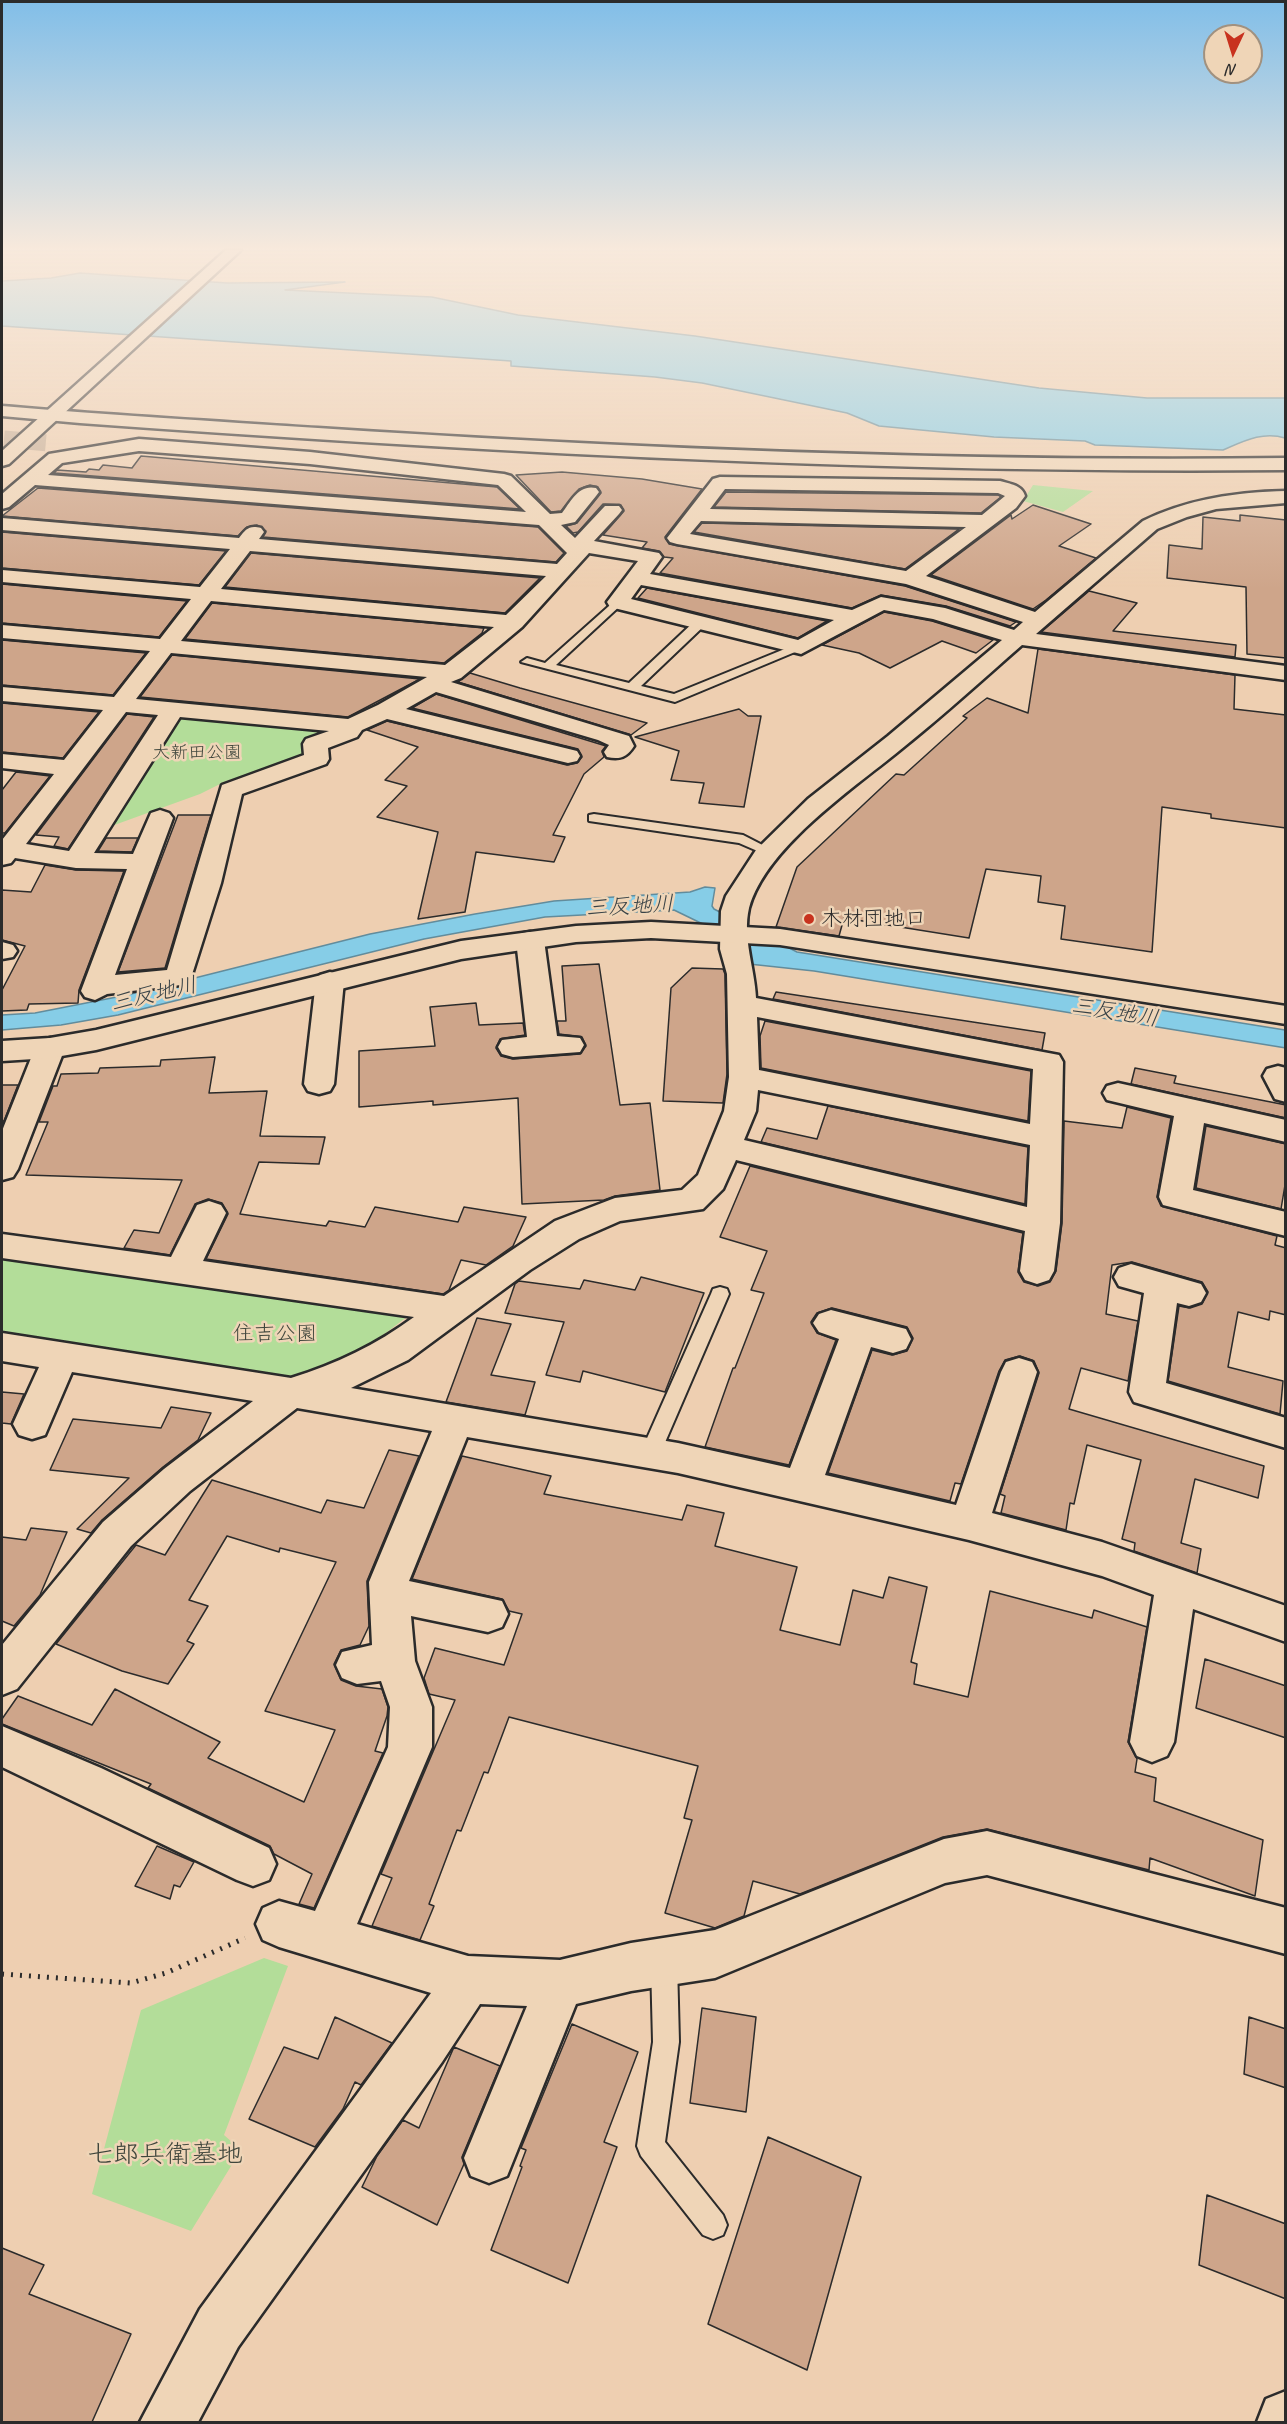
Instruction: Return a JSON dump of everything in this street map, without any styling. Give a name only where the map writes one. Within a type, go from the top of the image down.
[{"type":"street","points":[[4,448],[53,413],[108,363]]},
{"type":"street","points":[[2,411],[657,456],[1035,464],[1286,464]]},
{"type":"street","points":[[49,443],[86,444],[150,435],[318,439],[373,433],[509,433]]},
{"type":"street","points":[[2,503],[56,458],[139,445],[310,458],[504,480],[577,546],[652,557],[618,602],[801,647],[881,603],[937,613],[1017,638],[1286,673]]},
{"type":"street","points":[[145,862],[76,860],[7,845],[166,646],[310,458]]},
{"type":"street","points":[[30,480],[546,520],[568,518],[589,492]]},
{"type":"street","points":[[910,578],[1009,504],[1015,496],[1014,492],[1000,486],[720,483],[677,538],[910,578],[1038,620]]},
{"type":"street","points":[[2,1676],[117,1534],[177,1480],[291,1392],[337,1378],[395,1350],[518,1260],[567,1230],[615,1210],[691,1201],[712,1181],[728,1147],[740,1110],[744,1077],[742,1005],[734,932],[735,911],[740,896],[769,852],[817,804],[897,741],[1150,525],[1163,517],[1236,500],[1286,497]]},
{"type":"street","points":[[577,546],[612,510]]},
{"type":"street","points":[[695,515],[984,521]]},
{"type":"street","points":[[2,524],[562,571]]},
{"type":"street","points":[[2,694],[351,726],[387,712],[444,679],[514,622],[579,553],[577,546]]},
{"type":"street","points":[[2,576],[514,622]]},
{"type":"street","points":[[636,578],[855,617]]},
{"type":"street","points":[[2,631],[166,646],[444,679],[606,735],[620,741],[622,746],[616,752]]},
{"type":"street","points":[[76,860],[173,710]]},
{"type":"street","points":[[387,712],[534,754],[568,756]]},
{"type":"street","points":[[160,818],[96,988],[179,978],[208,883],[231,790],[317,759],[315,744],[349,732],[351,726]]},
{"type":"street","points":[[2,761],[69,768]]},
{"type":"street","points":[[2,1051],[50,1048],[96,1040],[461,950],[530,940],[651,930],[734,932],[902,954],[1286,1015]]},
{"type":"street","points":[[513,1047],[556,1046],[530,940]]},
{"type":"street","points":[[319,1084],[330,981]]},
{"type":"street","points":[[742,1005],[1048,1062],[1043,1223],[1037,1271]]},
{"type":"street","points":[[2,1169],[8,1139],[50,1048]]},
{"type":"street","points":[[744,1077],[1047,1138]]},
{"type":"street","points":[[1118,1093],[1286,1131]]},
{"type":"street","points":[[1191,1111],[1175,1197],[1286,1224]]},
{"type":"street","points":[[728,1147],[1043,1223]]},
{"type":"street","points":[[180,1271],[209,1213]]},
{"type":"street","points":[[2,1246],[367,1296],[448,1310]]},
{"type":"street","points":[[1161,1285],[1147,1392],[1286,1433]]},
{"type":"street","points":[[802,1486],[861,1331]]},
{"type":"street","points":[[2,1347],[291,1392],[454,1422],[650,1454],[802,1486],[969,1524],[1102,1559],[1286,1624]]},
{"type":"street","points":[[32,1424],[61,1356]]},
{"type":"street","points":[[969,1524],[1019,1372]]},
{"type":"street","points":[[328,1936],[410,1747],[411,1707],[376,1663],[390,1602],[389,1582],[454,1422]]},
{"type":"street","points":[[1152,1742],[1176,1584]]},
{"type":"street","points":[[390,1602],[412,1598],[488,1614]]},
{"type":"street","points":[[2,1746],[86,1783],[253,1864]]},
{"type":"street","points":[[279,1924],[328,1936],[468,1980],[560,1984],[663,1961],[715,1954],[831,1909],[944,1861],[987,1853],[1286,1931]]},
{"type":"street","points":[[168,2422],[219,2328],[425,2045],[468,1980]]},
{"type":"street","points":[[489,2158],[560,1984]]},
{"type":"lane","points":[[547,667],[618,602]]},
{"type":"lane","points":[[631,688],[701,622]]},
{"type":"lane","points":[[527,662],[675,698],[801,647]]},
{"type":"lane","points":[[594,818],[743,838],[769,852]]},
{"type":"lane","points":[[650,1454],[720,1294]]},
{"type":"lane","points":[[663,1961],[666,2042],[651,2146],[713,2225]]},
{"type":"path","points":[[2,1974],[131,1983],[166,1973],[279,1924]]},
{"type":"green space","points":[[1033,485],[1093,491],[1063,512],[1023,501]]},
{"type":"green space","name":"大新田公園","points":[[179,714],[339,731],[312,756],[226,781],[200,794],[95,832]]},
{"type":"green space","name":"住吉公園","points":[[2,1254],[416,1310],[337,1370],[291,1379],[273,1379],[2,1337]]},
{"type":"green space","name":"七郎兵衛墓地","points":[[264,1958],[288,1966],[224,2135],[241,2150],[191,2231],[92,2194],[141,2010]]},
{"type":"water","points":[[511,363],[874,363],[1039,388],[1147,398],[1285,398],[1285,438],[1261,436],[1223,450],[1095,445],[1085,441],[994,437],[879,426],[847,413],[702,383],[655,377],[511,366]]},
{"type":"water","name":"三反地川","points":[[705,887],[715,888],[712,906],[714,909],[797,952],[1285,1030],[1286,1048],[814,971],[749,964],[748,946],[674,910],[545,917],[424,939],[118,1015],[61,1025],[2,1030],[2,1015],[35,1013],[127,995],[370,934],[554,901],[690,892]]},
{"type":"building","points":[[141,456],[497,487],[520,509],[54,473],[57,470],[86,472],[89,469],[99,470],[103,465],[132,468]]},
{"type":"building","points":[[562,472],[642,479],[702,489],[665,537],[669,544],[905,586],[1016,622],[1010,626],[946,606],[881,595],[852,608],[660,573],[673,558],[664,557],[659,551],[642,548],[647,542],[603,535],[624,511],[621,505],[603,504],[578,532],[573,533],[566,526],[577,523],[601,493],[598,487],[590,485],[579,489],[561,511],[551,512],[516,475]]},
{"type":"building","points":[[38,488],[538,527],[564,553],[556,562],[263,537],[266,531],[257,525],[247,527],[238,536],[2,516]]},
{"type":"building","points":[[726,492],[998,495],[1001,497],[981,513],[714,507]]},
{"type":"building","points":[[1033,505],[1091,524],[1059,546],[1096,558],[1033,609],[931,575],[1011,515],[1012,519]]},
{"type":"building","points":[[1240,515],[1286,520],[1286,658],[1247,654],[1246,587],[1167,578],[1169,545],[1202,549],[1203,517],[1240,521]]},
{"type":"building","points":[[702,523],[959,529],[905,569],[694,532]]},
{"type":"building","points":[[2,532],[226,551],[199,585],[2,568]]},
{"type":"building","points":[[251,553],[540,578],[505,613],[225,587]]},
{"type":"building","points":[[2,584],[187,601],[159,637],[2,623]]},
{"type":"building","points":[[647,588],[827,621],[798,638],[638,598]]},
{"type":"building","points":[[1089,591],[1137,603],[1113,631],[1236,645],[1235,657],[1041,632]]},
{"type":"building","points":[[212,603],[484,628],[482,633],[444,663],[185,639]]},
{"type":"building","points":[[884,612],[932,621],[993,640],[976,653],[942,641],[890,668],[859,653],[822,645]]},
{"type":"building","points":[[2,640],[146,653],[113,695],[2,685]]},
{"type":"building","points":[[1038,649],[1235,675],[1234,709],[1286,715],[1286,828],[1211,818],[1211,814],[1162,807],[1152,952],[1061,939],[1065,906],[1038,902],[1041,876],[986,869],[969,938],[844,918],[839,936],[776,927],[797,867],[896,774],[904,775],[967,718],[963,716],[987,698],[1028,713]]},
{"type":"building","points":[[172,655],[420,679],[348,717],[140,697]]},
{"type":"building","points":[[470,673],[647,723],[631,735],[458,682]]},
{"type":"building","points":[[436,694],[606,746],[602,751],[604,757],[584,774],[553,835],[565,837],[554,862],[476,852],[465,912],[418,919],[438,832],[377,817],[407,786],[385,780],[418,747],[367,730],[387,721],[567,765],[577,763],[582,757],[578,749],[412,708]]},
{"type":"building","points":[[2,703],[99,712],[63,758],[2,752]]},
{"type":"building","points":[[739,709],[748,716],[761,716],[744,807],[699,803],[704,783],[671,780],[679,751],[635,737]]},
{"type":"building","points":[[127,714],[154,717],[68,849],[54,846],[59,837],[36,835]]},
{"type":"building","points":[[16,772],[50,776],[5,833],[2,833],[2,790]]},
{"type":"building","points":[[178,815],[211,815],[165,968],[118,972]]},
{"type":"building","points":[[106,838],[138,838],[132,852],[98,851]]},
{"type":"building","points":[[45,865],[76,870],[124,871],[79,990],[78,1003],[29,1004],[27,1010],[2,1011],[2,990],[25,946],[2,940],[2,890],[31,892]]},
{"type":"building","points":[[599,964],[620,1105],[650,1103],[660,1190],[615,1196],[604,1200],[522,1204],[518,1098],[433,1105],[433,1101],[359,1107],[359,1051],[435,1046],[430,1007],[476,1003],[479,1025],[523,1023],[525,1035],[500,1039],[496,1048],[501,1056],[513,1059],[580,1054],[586,1046],[582,1037],[559,1034],[557,1021],[566,1021],[562,966]]},
{"type":"building","points":[[692,968],[723,969],[725,974],[727,1074],[723,1103],[663,1101],[671,988]]},
{"type":"building","points":[[776,992],[1045,1033],[1042,1050],[773,999]]},
{"type":"building","points":[[765,1021],[1031,1071],[1028,1121],[761,1068],[760,1036]]},
{"type":"building","points":[[215,1057],[209,1093],[267,1091],[260,1136],[325,1137],[319,1164],[259,1162],[240,1214],[326,1226],[329,1221],[365,1227],[375,1207],[458,1222],[464,1207],[526,1217],[513,1246],[486,1265],[461,1260],[449,1290],[443,1294],[206,1259],[228,1214],[222,1203],[208,1199],[195,1204],[170,1255],[124,1248],[134,1230],[159,1233],[182,1180],[26,1175],[48,1122],[39,1122],[53,1086],[57,1086],[61,1074],[98,1073],[100,1068],[160,1066],[161,1060]]},
{"type":"building","points":[[1135,1068],[1176,1076],[1174,1083],[1286,1105],[1286,1118],[1131,1084]]},
{"type":"building","points":[[2,1085],[18,1085],[4,1121],[2,1121]]},
{"type":"building","points":[[828,1106],[1028,1147],[1025,1204],[761,1142],[767,1128],[817,1139]]},
{"type":"building","points":[[1127,1107],[1171,1118],[1157,1197],[1161,1206],[1277,1236],[1275,1245],[1286,1248],[1286,1315],[1270,1311],[1269,1320],[1238,1312],[1228,1367],[1283,1381],[1280,1414],[1168,1381],[1179,1306],[1190,1308],[1202,1304],[1208,1292],[1202,1282],[1132,1262],[1112,1265],[1106,1314],[1138,1321],[1128,1381],[1081,1368],[1069,1409],[1264,1466],[1258,1498],[1195,1479],[1181,1543],[1201,1549],[1197,1573],[1134,1551],[1135,1543],[1122,1539],[1141,1460],[1087,1445],[1074,1504],[1070,1503],[1066,1530],[1001,1513],[1005,1496],[1000,1494],[1039,1373],[1034,1361],[1020,1356],[1005,1360],[999,1371],[961,1484],[955,1483],[950,1501],[828,1473],[872,1350],[892,1355],[907,1351],[913,1338],[907,1327],[832,1308],[817,1313],[811,1322],[817,1333],[836,1340],[789,1465],[705,1447],[733,1368],[735,1368],[764,1293],[751,1290],[767,1251],[720,1237],[750,1166],[1023,1233],[1018,1272],[1024,1282],[1038,1286],[1050,1282],[1056,1271],[1062,1223],[1064,1121],[1122,1128]]},
{"type":"building","points":[[1206,1126],[1286,1144],[1286,1179],[1281,1209],[1196,1188]]},
{"type":"building","points":[[641,1277],[704,1293],[665,1392],[583,1371],[580,1382],[546,1375],[564,1322],[505,1313],[515,1284],[519,1281],[580,1289],[584,1280],[635,1290]]},
{"type":"building","points":[[477,1318],[511,1324],[491,1375],[535,1382],[525,1415],[446,1402]]},
{"type":"building","points":[[2,1392],[24,1394],[11,1424],[2,1423]]},
{"type":"building","points":[[171,1407],[211,1413],[198,1440],[102,1520],[91,1533],[77,1529],[129,1478],[50,1470],[73,1419],[161,1428]]},
{"type":"building","points":[[389,1450],[419,1456],[367,1581],[369,1626],[360,1645],[341,1650],[334,1664],[341,1680],[356,1686],[382,1689],[388,1707],[387,1716],[375,1751],[383,1753],[314,1908],[299,1904],[312,1874],[274,1854],[270,1846],[148,1788],[151,1784],[2,1724],[2,1719],[18,1696],[92,1725],[115,1689],[220,1742],[208,1758],[304,1802],[335,1730],[265,1711],[336,1562],[280,1548],[279,1552],[227,1536],[189,1600],[208,1606],[187,1641],[194,1644],[168,1684],[122,1671],[56,1644],[136,1545],[165,1555],[212,1480],[321,1513],[327,1500],[364,1508]]},
{"type":"building","points":[[462,1456],[551,1476],[544,1494],[682,1520],[687,1505],[724,1513],[715,1546],[797,1567],[780,1630],[840,1645],[853,1590],[883,1598],[889,1577],[927,1587],[911,1662],[917,1664],[914,1684],[968,1697],[990,1591],[1092,1618],[1094,1610],[1147,1627],[1128,1742],[1137,1759],[1135,1772],[1156,1778],[1154,1801],[1263,1840],[1255,1896],[1150,1858],[1149,1870],[987,1829],[943,1837],[800,1894],[753,1881],[744,1916],[715,1928],[665,1913],[692,1820],[684,1818],[698,1766],[509,1717],[488,1773],[484,1772],[461,1831],[457,1830],[429,1904],[434,1906],[420,1940],[372,1926],[392,1878],[381,1874],[455,1700],[429,1694],[424,1678],[435,1648],[504,1665],[522,1614],[509,1611],[502,1599],[412,1579]]},
{"type":"building","points":[[31,1528],[67,1532],[40,1595],[14,1626],[2,1621],[2,1537],[26,1540]]},
{"type":"building","points":[[1205,1659],[1286,1686],[1286,1738],[1196,1708]]},
{"type":"building","points":[[157,1846],[194,1862],[180,1887],[174,1885],[170,1899],[135,1886]]},
{"type":"building","points":[[702,2008],[756,2017],[746,2112],[690,2103]]},
{"type":"building","points":[[335,2017],[392,2043],[361,2085],[355,2082],[343,2109],[315,2147],[249,2119],[284,2047],[318,2059]]},
{"type":"building","points":[[1249,2017],[1286,2029],[1286,2088],[1244,2074]]},
{"type":"building","points":[[572,2024],[638,2052],[604,2142],[617,2147],[568,2283],[491,2250],[522,2167],[520,2166],[526,2150],[521,2148]]},
{"type":"building","points":[[454,2047],[500,2066],[462,2157],[464,2164],[437,2225],[362,2187],[377,2156],[403,2120],[419,2128]]},
{"type":"building","points":[[768,2137],[861,2177],[807,2370],[708,2324]]},
{"type":"building","points":[[1207,2195],[1286,2224],[1286,2299],[1199,2265]]},
{"type":"building","points":[[2,2248],[44,2265],[29,2294],[131,2334],[92,2422],[2,2422]]},
{"type":"tunnel","points":[[4,439],[49,443]]},
{"type":"place","name":"木材団地口","points":[[809,919]]}]
